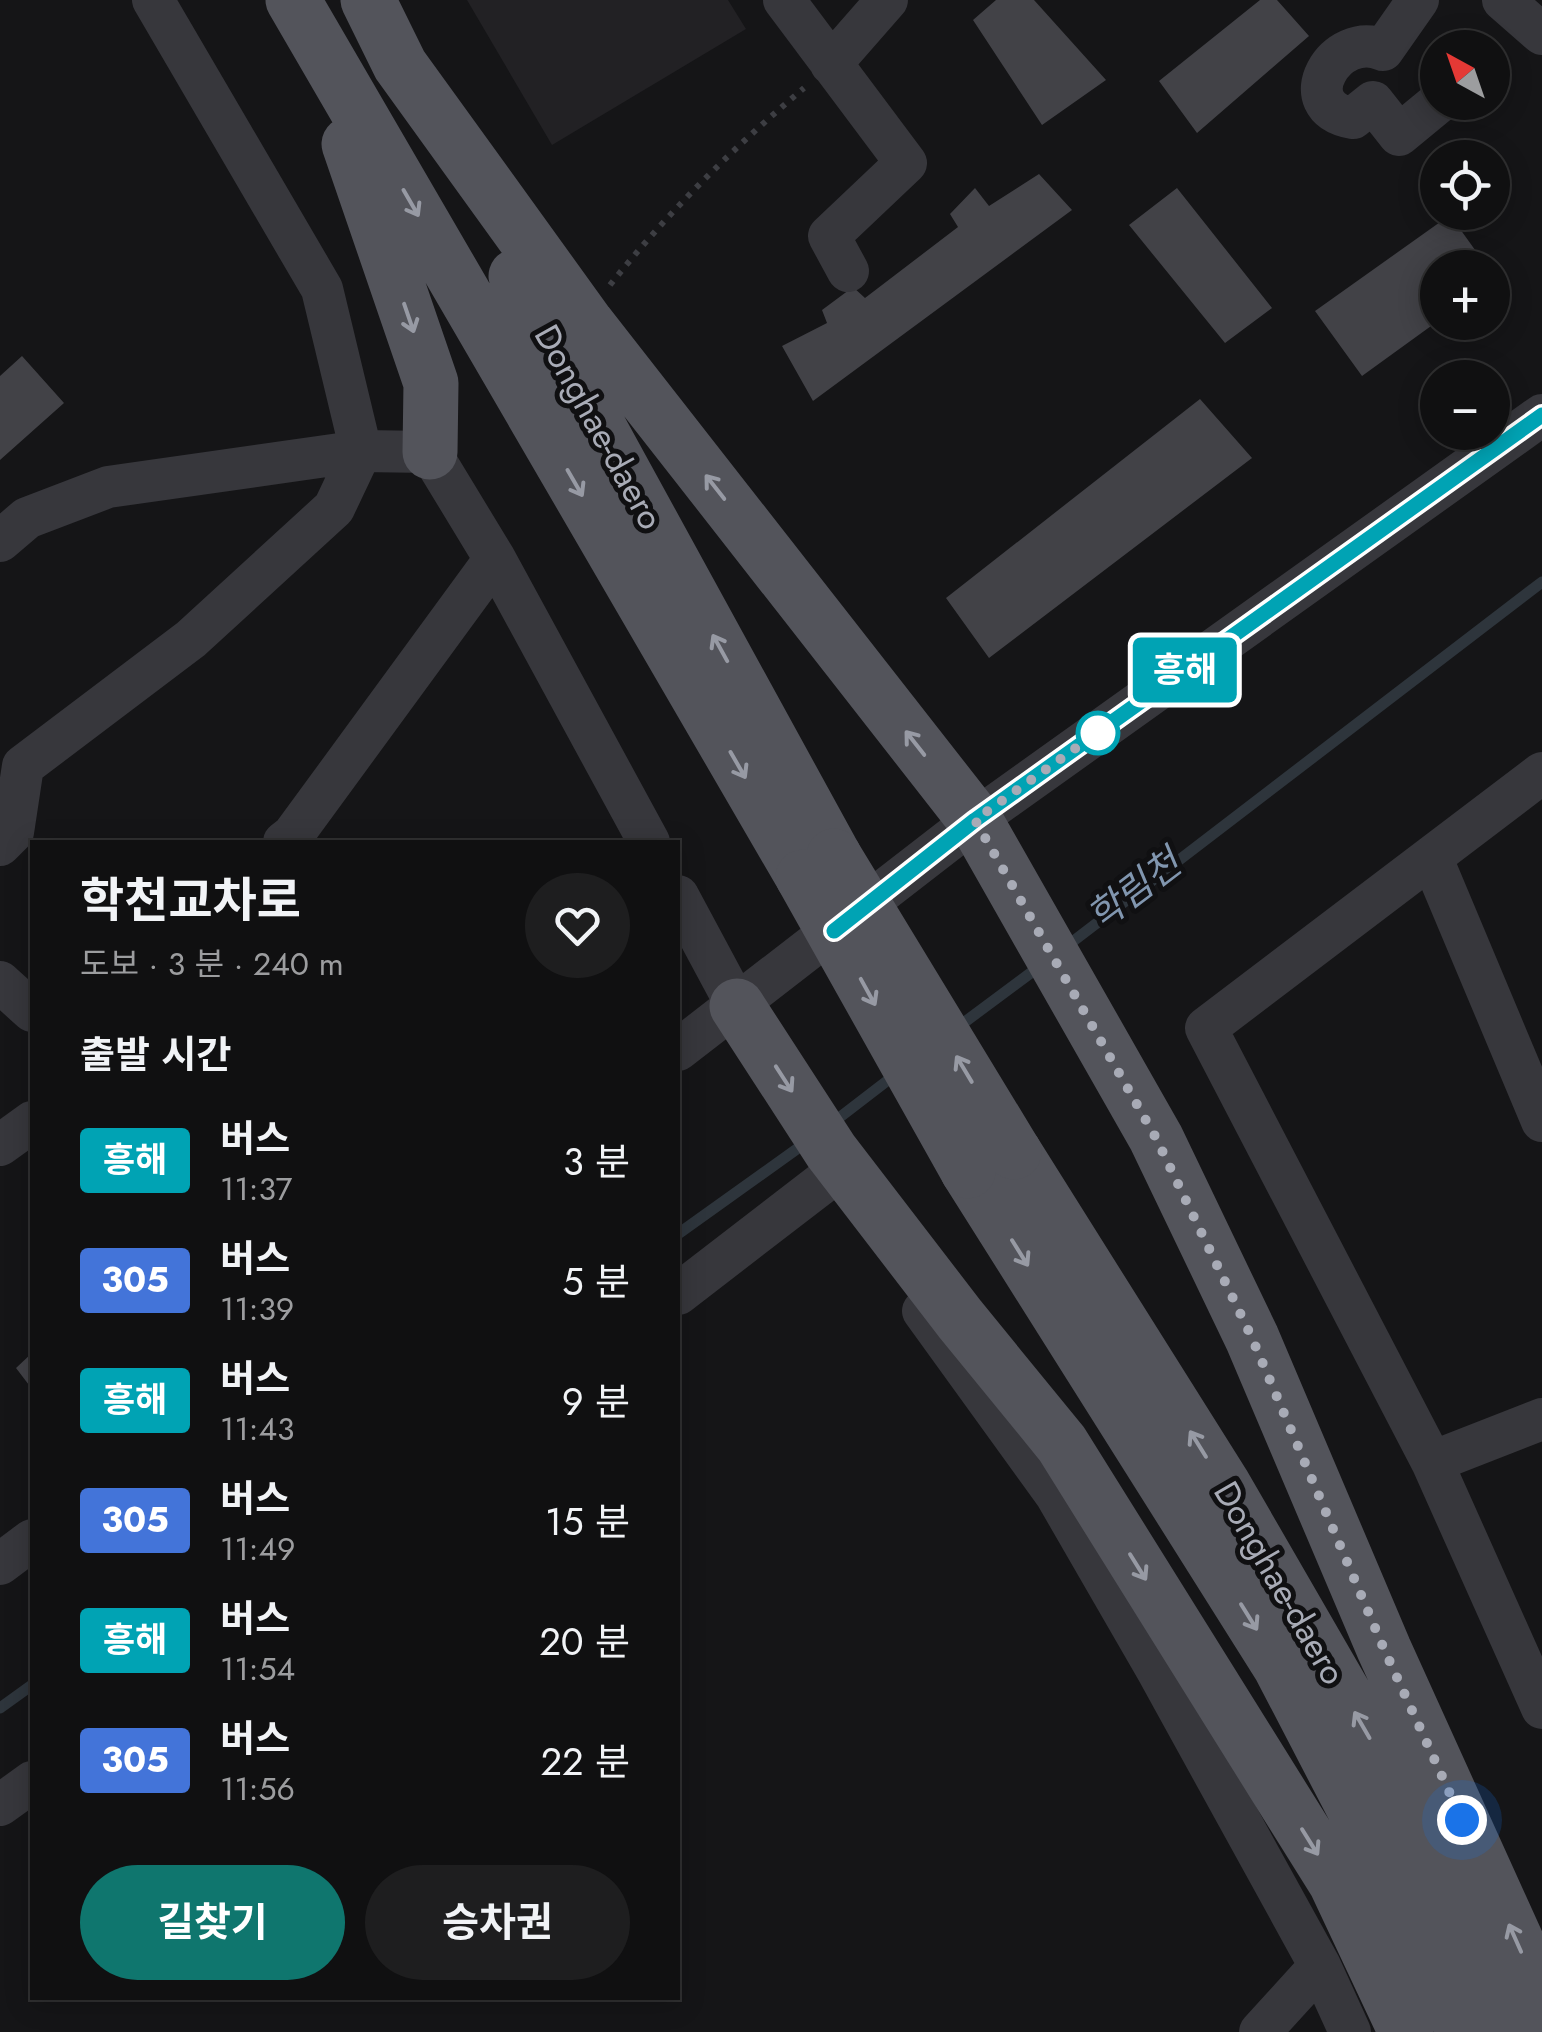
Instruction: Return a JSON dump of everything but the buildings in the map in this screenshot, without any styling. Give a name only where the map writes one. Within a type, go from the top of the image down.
[{"type":"main road","name":"Donghae-daero","points":[[365,0],[819,866]]},
{"type":"main road","points":[[301,14],[431,384],[430,452]]},
{"type":"main road","points":[[301,14],[819,866],[991,1162],[1280,1666],[1422,1939],[1464,2032]]},
{"type":"main road","points":[[400,64],[587,324],[975,820],[1156,1138],[1252,1338],[1384,1649],[1523,1956],[1541,2032]]},
{"type":"main road","points":[[738,1006],[837,1159],[1062,1444],[1336,1883],[1406,2032]]},
{"type":"main road","name":"Donghae-daero","points":[[991,1162],[1224,1486],[1410,1808],[1512,2032]]},
{"type":"street","points":[[0,846],[12,832],[24,766],[190,639],[334,508],[361,452],[322,290],[153,0]]},
{"type":"street","points":[[784,0],[906,162],[828,236],[848,270]]},
{"type":"street","points":[[832,64],[887,0]]},
{"type":"street","points":[[1383,50],[1418,0]]},
{"type":"street","points":[[1502,0],[1542,34]]},
{"type":"street","points":[[1371,45],[1391,59],[1393,70],[1383,94],[1373,102],[1353,118],[1340,116],[1329,108],[1320,88],[1324,76],[1348,50],[1371,45]]},
{"type":"street","points":[[1373,102],[1399,135],[1420,104]]},
{"type":"street","points":[[680,1049],[975,820],[1542,415]]},
{"type":"street","points":[[0,541],[26,518],[108,487],[361,452],[430,452],[495,559],[647,840]]},
{"type":"street","points":[[287,840],[495,559]]},
{"type":"street","points":[[1542,774],[1206,1028],[1432,1462],[1542,1708]]},
{"type":"street","points":[[1432,859],[1542,1121]]},
{"type":"street","points":[[680,900],[738,1006]]},
{"type":"street","points":[[0,982],[30,1008]]},
{"type":"street","points":[[680,1006],[738,1006]]},
{"type":"street","points":[[0,1145],[30,1123]]},
{"type":"street","points":[[680,1292],[837,1159],[904,1286],[1056,1495],[1320,1966],[1350,2032]]},
{"type":"street","points":[[1432,1462],[1542,1419]]},
{"type":"street","points":[[0,1805],[30,1783]]},
{"type":"street","points":[[1260,2032],[1320,1966]]},
{"type":"path","points":[[602,296],[647,238],[757,128],[832,64]]},
{"type":"shaded area","points":[[467,0],[728,0],[746,29],[552,145]]},
{"type":"waterway","name":"학림천","points":[[1063,949],[1542,582]]},
{"type":"waterway","name":"학림천","points":[[954,1030],[1040,966]]},
{"type":"waterway","name":"학림천","points":[[831,1124],[896,1074]]},
{"type":"waterway","name":"학림천","points":[[680,1233],[808,1141]]},
{"type":"waterway","name":"학림천","points":[[0,1708],[30,1686]]},
{"type":"bus line","name":"흥해","points":[[834,931],[975,820],[1542,415]]},
{"type":"route","points":[[1098,733],[1101,730],[975,820],[1156,1138],[1252,1338],[1384,1649],[1462,1820]]}]
